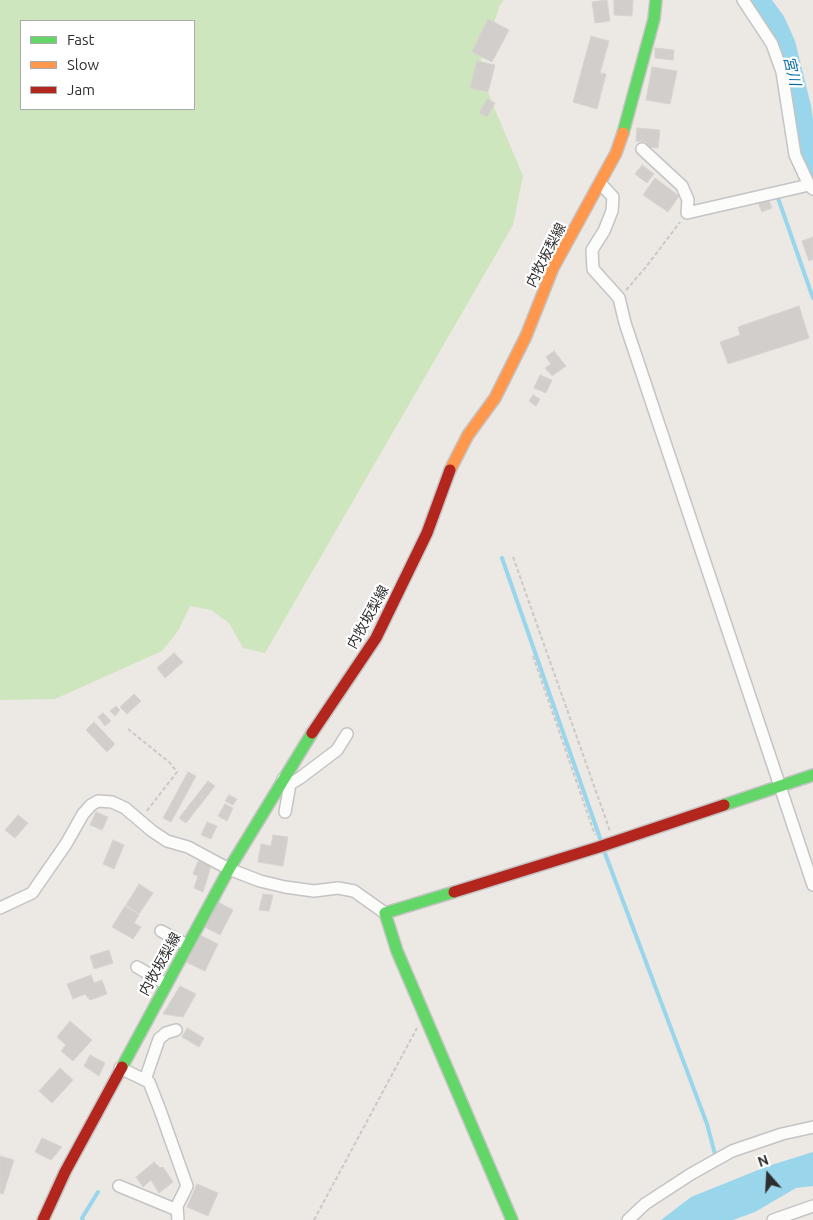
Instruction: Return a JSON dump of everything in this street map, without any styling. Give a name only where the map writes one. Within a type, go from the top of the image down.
[{"type":"main road","name":"内牧坂梨線","points":[[42,1220],[120,1068],[229,869],[287,782],[376,638],[427,533],[452,469],[468,435],[495,398],[526,336],[552,268],[616,152],[626,124],[654,19],[656,0]]},
{"type":"main road","points":[[512,1220],[397,951],[385,913],[599,847],[813,775]]},
{"type":"street","points":[[642,149],[682,186],[688,200],[687,213],[811,187],[795,155],[782,72],[772,44],[743,0]]},
{"type":"street","points":[[600,183],[613,198],[612,211],[604,231],[592,250],[593,269],[619,298],[625,323],[778,786],[813,885]]},
{"type":"street","points":[[285,812],[287,782],[336,750],[347,734]]},
{"type":"street","points":[[0,908],[32,892],[66,844],[83,814],[91,805],[98,801],[112,802],[125,808],[152,831],[167,840],[188,847],[229,869],[260,881],[285,887],[314,891],[338,888],[354,892],[385,913]]},
{"type":"street","points":[[161,931],[187,945]]},
{"type":"street","points":[[137,967],[166,984]]},
{"type":"street","points":[[145,1080],[160,1039],[166,1033],[176,1030]]},
{"type":"street","points":[[120,1068],[149,1082],[187,1186],[176,1206],[178,1215]]},
{"type":"street","points":[[628,1220],[645,1204],[691,1174],[732,1151],[782,1134],[813,1127]]},
{"type":"street","points":[[119,1186],[178,1215]]},
{"type":"street","points":[[773,1220],[813,1206]]},
{"type":"path","points":[[619,298],[646,267],[687,213]]},
{"type":"path","points":[[513,557],[613,842]]},
{"type":"path","points":[[532,656],[599,847]]},
{"type":"path","points":[[128,729],[169,762],[177,772],[140,819]]},
{"type":"path","points":[[314,1220],[424,1014]]},
{"type":"green space","points":[[0,0],[504,0],[500,5],[478,69],[523,176],[513,225],[265,653],[243,648],[229,623],[211,610],[190,606],[178,631],[162,651],[55,699],[0,700]]},
{"type":"water","points":[[813,1152],[813,1186],[796,1188],[755,1212],[733,1220],[661,1220],[691,1197],[768,1166]]},
{"type":"building","points":[[607,0],[610,21],[595,23],[592,2]]},
{"type":"building","points":[[614,0],[633,0],[632,16],[614,15]]},
{"type":"building","points":[[488,19],[509,30],[492,62],[472,52]]},
{"type":"building","points":[[591,36],[609,41],[600,73],[606,74],[597,109],[573,102]]},
{"type":"building","points":[[655,48],[674,50],[673,60],[655,58]]},
{"type":"building","points":[[477,61],[495,65],[488,92],[470,88]]},
{"type":"building","points":[[652,67],[677,71],[670,104],[646,100]]},
{"type":"building","points":[[487,99],[495,103],[487,117],[479,113]]},
{"type":"building","points":[[637,128],[660,130],[658,148],[646,147],[646,142],[636,141]]},
{"type":"building","points":[[642,165],[654,174],[647,183],[635,174]]},
{"type":"building","points":[[655,178],[679,196],[668,212],[643,195]]},
{"type":"building","points":[[767,196],[772,208],[762,212],[757,200]]},
{"type":"building","points":[[813,237],[813,259],[809,261],[802,241]]},
{"type":"building","points":[[799,306],[809,338],[728,364],[720,342],[740,335],[738,327]]},
{"type":"building","points":[[554,351],[566,366],[552,376],[545,368],[551,364],[546,357]]},
{"type":"building","points":[[540,375],[552,380],[546,393],[534,388]]},
{"type":"building","points":[[533,395],[540,399],[536,406],[529,401]]},
{"type":"building","points":[[174,653],[183,662],[165,678],[157,668]]},
{"type":"building","points":[[134,694],[141,701],[127,714],[120,707]]},
{"type":"building","points":[[116,706],[120,710],[115,716],[110,711]]},
{"type":"building","points":[[103,713],[111,721],[105,726],[98,717]]},
{"type":"building","points":[[94,722],[115,744],[107,752],[86,730]]},
{"type":"building","points":[[188,772],[196,776],[171,822],[163,818]]},
{"type":"building","points":[[208,781],[215,786],[186,823],[179,818]]},
{"type":"building","points":[[229,795],[237,799],[233,805],[225,801]]},
{"type":"building","points":[[225,804],[233,808],[227,821],[218,816]]},
{"type":"building","points":[[96,812],[108,817],[102,830],[90,825]]},
{"type":"building","points":[[18,815],[28,823],[15,838],[5,830]]},
{"type":"building","points":[[207,822],[217,826],[211,839],[201,835]]},
{"type":"building","points":[[273,835],[288,837],[283,866],[258,862],[261,844],[271,846]]},
{"type":"building","points":[[113,840],[124,845],[114,869],[103,864]]},
{"type":"building","points":[[198,861],[211,866],[203,892],[194,888],[198,876],[193,874]]},
{"type":"building","points":[[139,884],[153,893],[139,914],[126,905]]},
{"type":"building","points":[[263,894],[273,895],[269,911],[259,910]]},
{"type":"building","points":[[218,902],[233,910],[220,935],[205,927]]},
{"type":"building","points":[[125,906],[139,915],[134,923],[141,927],[133,939],[112,927]]},
{"type":"building","points":[[200,935],[218,944],[205,971],[186,962]]},
{"type":"building","points":[[109,950],[113,963],[94,969],[90,956]]},
{"type":"building","points":[[91,975],[94,983],[102,980],[107,994],[90,1000],[85,994],[73,999],[67,984]]},
{"type":"building","points":[[180,986],[196,994],[183,1017],[163,1014]]},
{"type":"building","points":[[70,1021],[92,1040],[73,1061],[61,1051],[66,1045],[57,1037]]},
{"type":"building","points":[[187,1028],[204,1038],[199,1047],[182,1037]]},
{"type":"building","points":[[90,1055],[105,1063],[99,1076],[84,1066]]},
{"type":"building","points":[[60,1068],[73,1080],[52,1103],[39,1091]]},
{"type":"building","points":[[42,1138],[62,1147],[51,1160],[35,1152]]},
{"type":"building","points":[[0,1156],[14,1160],[3,1194],[0,1193]]},
{"type":"building","points":[[154,1162],[160,1168],[163,1167],[173,1182],[159,1193],[151,1180],[143,1187],[136,1177]]},
{"type":"building","points":[[197,1184],[218,1193],[208,1216],[187,1207]]},
{"type":"waterway","name":"宮川","points":[[759,0],[775,22],[785,44],[801,109],[809,173],[813,176]]},
{"type":"waterway","points":[[778,198],[813,298]]},
{"type":"waterway","points":[[502,558],[601,841]]},
{"type":"waterway","points":[[603,848],[707,1124],[716,1158]]},
{"type":"waterway","points":[[83,1220],[82,1218],[98,1192]]},
{"type":"traffic: fast","points":[[623,133],[654,19],[656,0]]},
{"type":"traffic: fast","points":[[122,1067],[229,869],[312,733]]},
{"type":"traffic: fast","points":[[724,805],[813,775]]},
{"type":"traffic: fast","points":[[454,892],[385,913],[397,951],[512,1220]]},
{"type":"traffic: slow","points":[[450,470],[468,435],[495,398],[526,336],[553,268],[616,153],[623,133]]},
{"type":"traffic: jam","points":[[312,733],[376,638],[427,533],[450,470]]},
{"type":"traffic: jam","points":[[454,892],[599,847],[724,805]]},
{"type":"traffic: jam","points":[[43,1220],[65,1172],[122,1067]]}]
